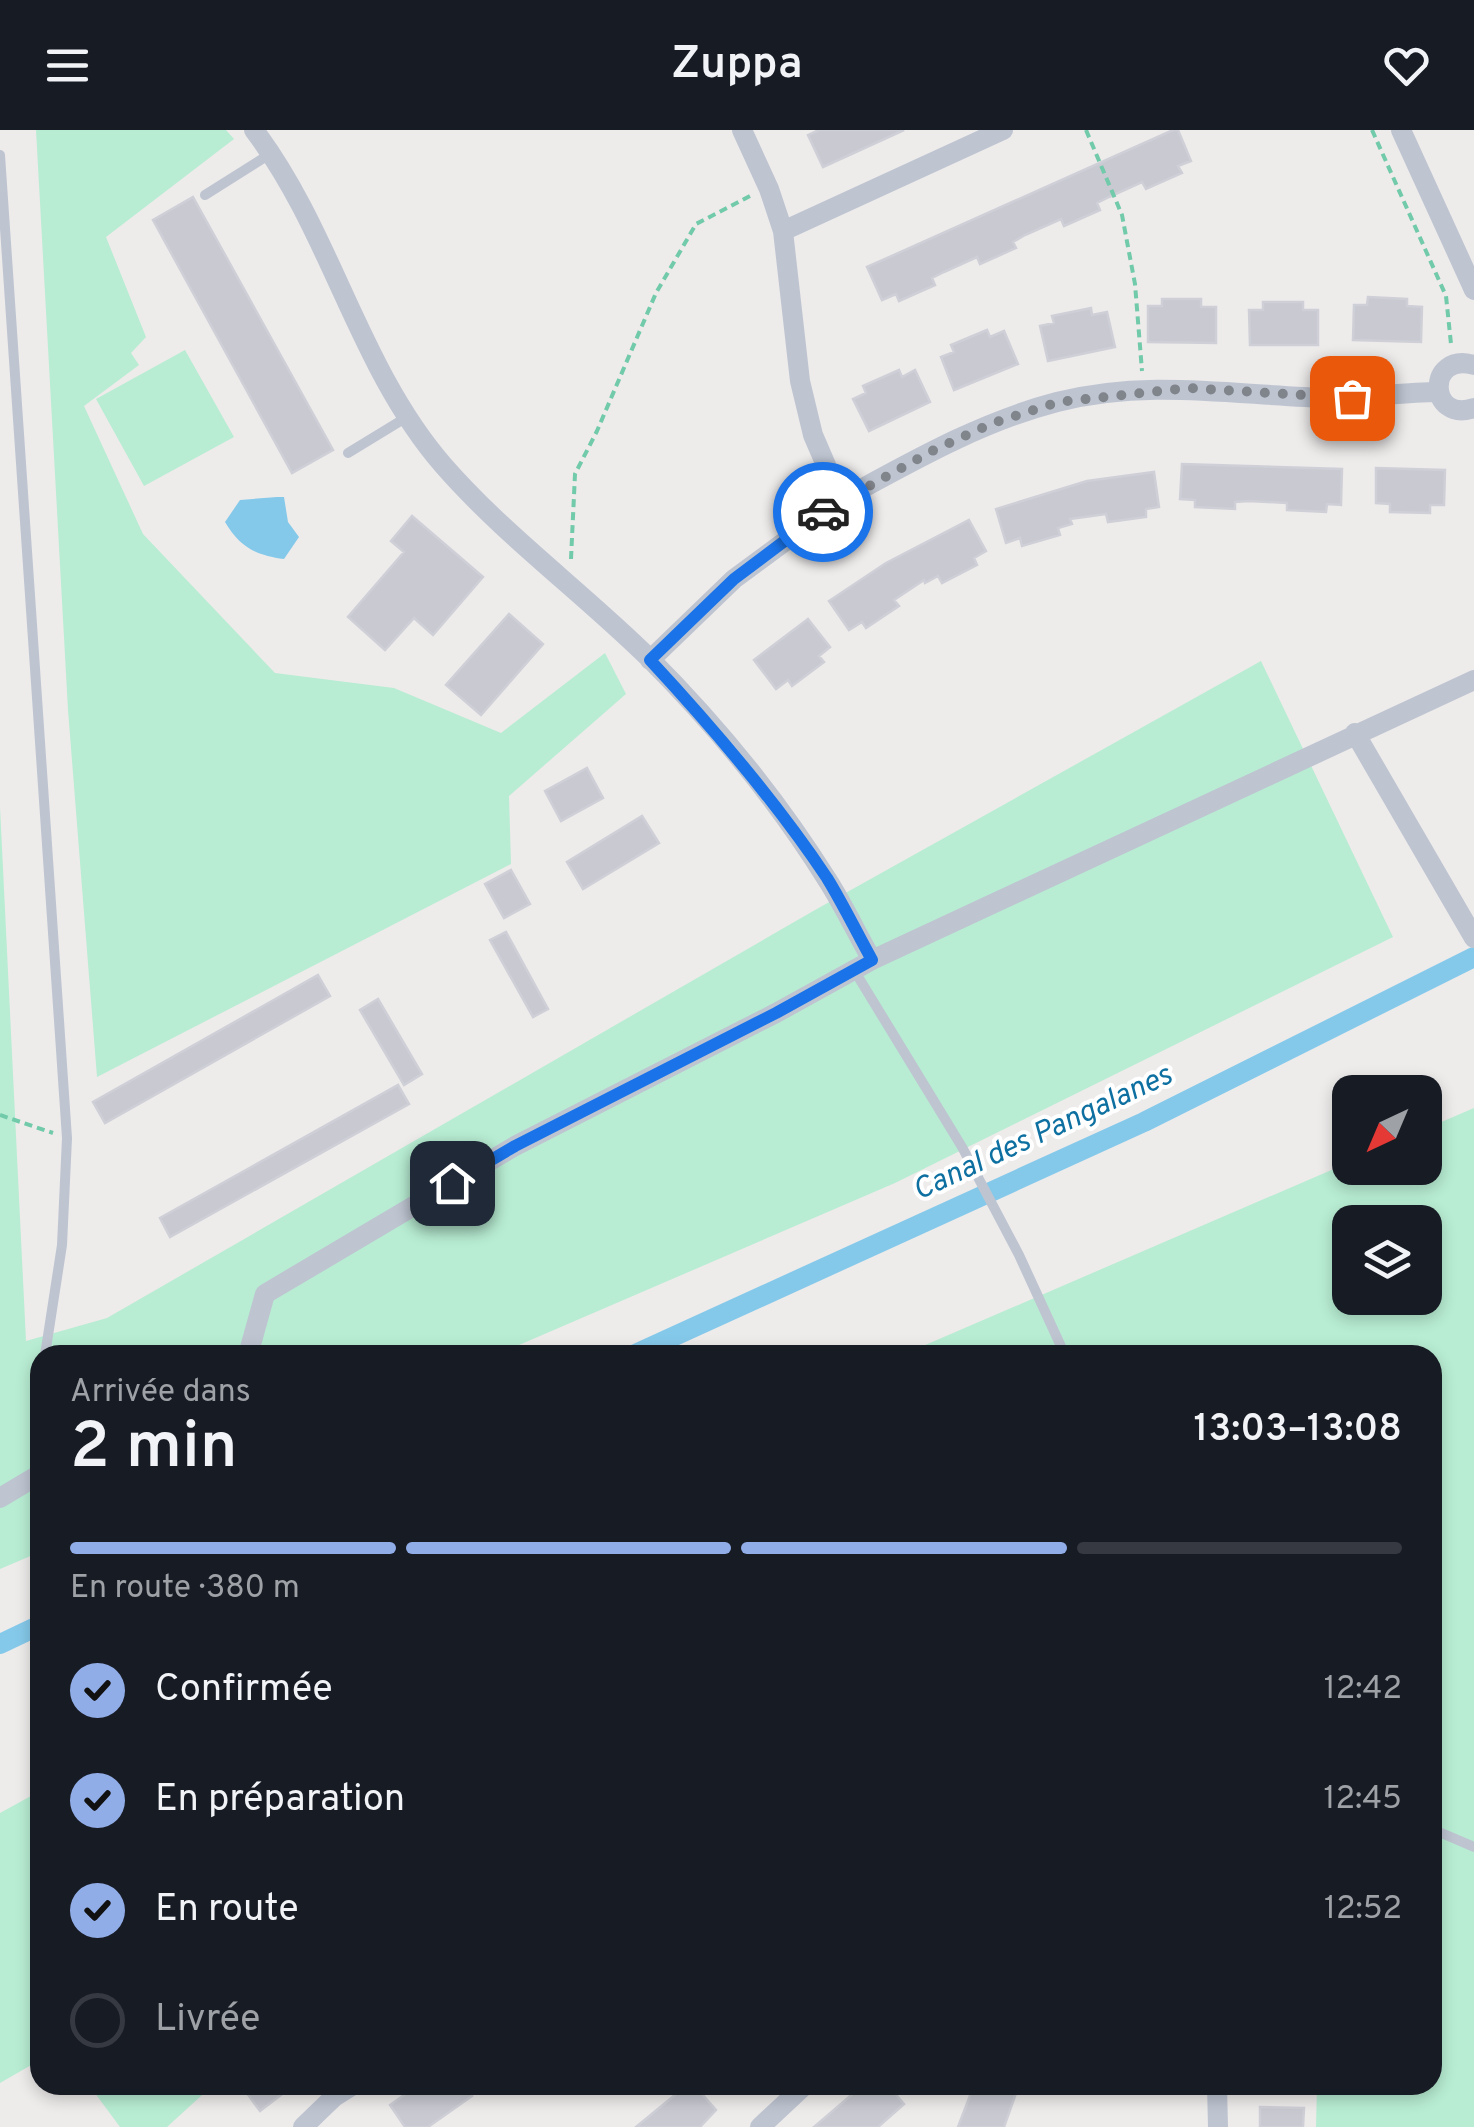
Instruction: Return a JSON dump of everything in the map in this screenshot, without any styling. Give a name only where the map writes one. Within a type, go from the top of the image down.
[{"type":"street","points":[[254,130],[303,208],[378,371],[407,417],[443,465],[488,512],[572,584],[718,734],[828,880],[863,965]]},
{"type":"street","points":[[742,130],[783,231],[800,381],[813,435],[841,500]]},
{"type":"street","points":[[783,231],[1002,130]]},
{"type":"street","points":[[1401,130],[1474,290]]},
{"type":"street","points":[[1474,365],[1451,365],[1440,376],[1438,392],[1454,410],[1474,408]]},
{"type":"street","points":[[650,660],[734,579],[841,500],[993,423],[1059,402],[1144,391],[1188,388],[1330,398],[1438,392]]},
{"type":"street","points":[[251,1345],[265,1294],[515,1146],[863,965],[1474,680]]},
{"type":"street","points":[[1354,733],[1474,938]]},
{"type":"street","points":[[0,1498],[30,1480]]},
{"type":"street","points":[[303,2127],[337,2095]]},
{"type":"street","points":[[760,2127],[794,2095]]},
{"type":"street","points":[[1217,2095],[1218,2127]]},
{"type":"lane","points":[[205,195],[270,154]]},
{"type":"lane","points":[[0,155],[67,1138],[62,1245],[47,1345]]},
{"type":"lane","points":[[348,453],[407,417]]},
{"type":"lane","points":[[863,965],[1019,1254],[1060,1345]]},
{"type":"lane","points":[[1442,1833],[1474,1847]]},
{"type":"path","points":[[1086,130],[1122,215],[1136,284],[1144,391]]},
{"type":"path","points":[[1372,130],[1446,296],[1451,365]]},
{"type":"path","points":[[572,584],[574,474],[597,431],[656,293],[696,224],[769,189]]},
{"type":"path","points":[[0,1115],[67,1138]]},
{"type":"green space","points":[[36,130],[226,130],[234,139],[106,237],[146,337],[131,353],[139,365],[84,406],[143,534],[275,673],[394,688],[501,733],[605,653],[626,694],[509,796],[511,864],[97,1077],[68,710]]},
{"type":"green space","points":[[185,350],[234,437],[144,486],[96,399]]},
{"type":"green space","points":[[1261,661],[1393,937],[895,1183],[519,1345],[30,1345],[30,1556],[0,1569],[0,807],[26,1341],[107,1318],[815,910]]},
{"type":"green space","points":[[1474,1108],[1474,2127],[1316,2127],[1317,2095],[1442,2095],[1442,1345],[925,1345],[1332,1170],[1332,1185],[1442,1185],[1442,1122]]},
{"type":"green space","points":[[30,1796],[30,2066],[0,2083],[0,1813]]},
{"type":"green space","points":[[96,2095],[202,2095],[167,2127],[120,2127]]},
{"type":"water","points":[[284,497],[288,522],[299,537],[284,559],[249,548],[225,522],[240,500]]},
{"type":"building","points":[[819,130],[904,130],[823,167],[808,135]]},
{"type":"building","points":[[1178,130],[1191,161],[1178,166],[1182,173],[1146,189],[1142,182],[1097,203],[1100,210],[1064,226],[1061,219],[1025,235],[1013,242],[1016,248],[980,264],[977,257],[932,278],[935,285],[899,301],[896,294],[882,300],[867,267]]},
{"type":"building","points":[[193,197],[333,450],[292,473],[153,220]]},
{"type":"building","points":[[1368,297],[1407,299],[1407,306],[1422,307],[1421,342],[1353,340],[1354,305],[1367,305]]},
{"type":"building","points":[[1162,299],[1201,299],[1201,307],[1216,307],[1216,343],[1148,342],[1148,306],[1162,306]]},
{"type":"building","points":[[1263,302],[1303,302],[1303,310],[1318,310],[1318,345],[1250,345],[1249,310],[1263,310]]},
{"type":"building","points":[[1091,308],[1092,315],[1107,312],[1115,347],[1048,361],[1040,326],[1054,323],[1052,316]]},
{"type":"building","points":[[987,330],[990,337],[1004,331],[1018,364],[954,390],[941,357],[954,352],[951,345]]},
{"type":"building","points":[[899,370],[902,377],[915,370],[930,402],[869,431],[853,399],[866,393],[863,386]]},
{"type":"building","points":[[1182,464],[1342,469],[1341,505],[1327,504],[1326,512],[1287,510],[1287,503],[1249,501],[1235,502],[1235,509],[1195,507],[1195,500],[1180,499]]},
{"type":"building","points":[[1376,468],[1445,470],[1444,505],[1430,505],[1430,513],[1390,512],[1390,504],[1376,503]]},
{"type":"building","points":[[1154,472],[1159,507],[1146,509],[1146,517],[1108,522],[1106,514],[1070,519],[1072,524],[1058,528],[1060,535],[1022,546],[1020,538],[1006,543],[996,509],[1087,481]]},
{"type":"building","points":[[412,516],[483,577],[433,635],[414,618],[385,650],[348,617],[404,552],[391,541]]},
{"type":"building","points":[[969,520],[986,551],[974,558],[977,565],[942,583],[938,576],[925,583],[924,580],[894,600],[899,606],[866,628],[862,622],[849,630],[829,601],[886,563]]},
{"type":"building","points":[[509,614],[543,644],[481,715],[446,685]]},
{"type":"building","points":[[808,619],[830,647],[819,656],[824,662],[792,686],[788,680],[776,689],[754,660]]},
{"type":"building","points":[[587,768],[603,798],[561,821],[545,791]]},
{"type":"building","points":[[642,816],[659,843],[583,889],[567,862]]},
{"type":"building","points":[[511,870],[530,904],[504,918],[485,884]]},
{"type":"building","points":[[506,932],[548,1009],[533,1017],[490,940]]},
{"type":"building","points":[[318,975],[330,996],[105,1123],[93,1102]]},
{"type":"building","points":[[378,999],[422,1074],[404,1085],[360,1010]]},
{"type":"building","points":[[398,1085],[409,1104],[170,1237],[160,1218]]},
{"type":"building","points":[[248,2095],[281,2095],[260,2111]]},
{"type":"building","points":[[404,2095],[472,2096],[428,2127],[405,2127],[390,2105]]},
{"type":"building","points":[[675,2095],[703,2095],[716,2110],[700,2127],[636,2127]]},
{"type":"building","points":[[851,2095],[896,2095],[904,2104],[878,2127],[814,2127]]},
{"type":"building","points":[[970,2095],[1015,2095],[1004,2127],[958,2127]]},
{"type":"building","points":[[1260,2107],[1304,2108],[1303,2127],[1260,2127]]},
{"type":"waterway","name":"Canal des Pangalanes","points":[[655,1345],[1144,1122],[1474,957]]},
{"type":"waterway","name":"Canal des Pangalanes","points":[[0,1644],[30,1630]]},
{"type":"way so far","points":[[823,512],[930,452],[993,423],[1059,402],[1188,388],[1352,398]]},
{"type":"route","points":[[452,1183],[515,1146],[872,960],[828,880],[772,802],[718,734],[650,660],[734,579],[823,512]]}]
